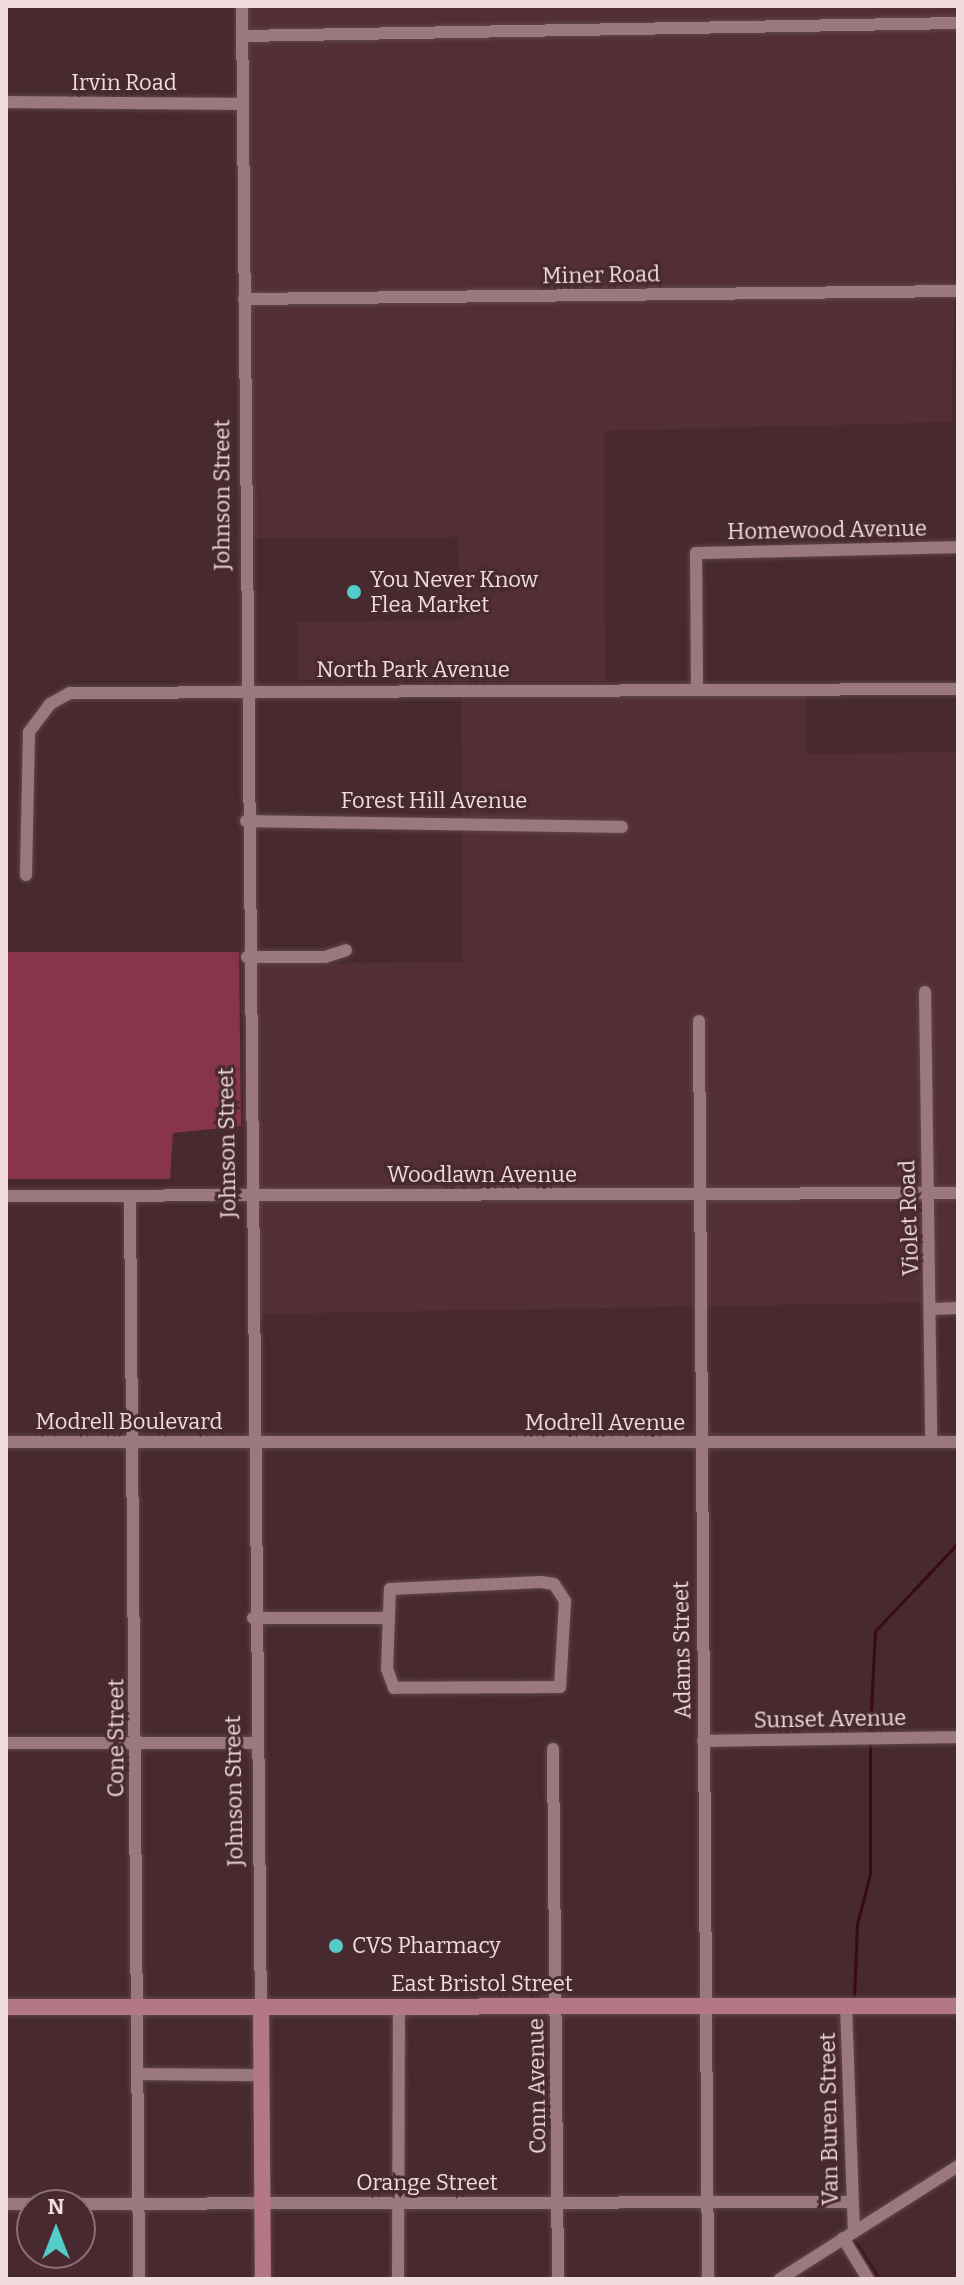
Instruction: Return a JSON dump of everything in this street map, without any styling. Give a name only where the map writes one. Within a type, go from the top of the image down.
[{"type":"main road","name":"East Bristol Street","points":[[6,2007],[958,2006]]},
{"type":"main road","name":"Johnson Street","points":[[261,2007],[263,2279]]},
{"type":"street","name":"Johnson Street","points":[[242,6],[251,1443],[261,2007]]},
{"type":"street","points":[[242,36],[958,23]]},
{"type":"street","name":"Irvin Road","points":[[6,102],[243,104]]},
{"type":"street","name":"Miner Road","points":[[244,299],[958,291]]},
{"type":"street","name":"Homewood Avenue","points":[[697,689],[696,553],[958,547]]},
{"type":"street","name":"North Park Avenue","points":[[26,875],[29,732],[50,704],[104,690],[958,689]]},
{"type":"street","name":"Forest Hill Avenue","points":[[246,821],[622,827]]},
{"type":"street","points":[[247,957],[325,957],[346,950]]},
{"type":"street","name":"Violet Road","points":[[925,992],[931,1442]]},
{"type":"street","name":"Adams Street","points":[[699,1021],[708,2279]]},
{"type":"street","name":"Woodlawn Avenue","points":[[6,1196],[958,1193]]},
{"type":"street","name":"Cone Street","points":[[130,1197],[139,2279]]},
{"type":"street","points":[[931,1309],[958,1308]]},
{"type":"street","name":"Modrell Boulevard","points":[[6,1442],[251,1443]]},
{"type":"street","name":"Modrell Avenue","points":[[251,1443],[958,1442]]},
{"type":"street","points":[[397,1584],[554,1584],[565,1601],[565,1673],[554,1690],[400,1691],[389,1680],[387,1618],[387,1597],[397,1584]]},
{"type":"street","points":[[253,1618],[387,1618]]},
{"type":"street","name":"Sunset Avenue","points":[[703,1741],[958,1737]]},
{"type":"street","points":[[6,1743],[254,1743]]},
{"type":"street","name":"Conn Avenue","points":[[553,1749],[558,2279]]},
{"type":"street","name":"Van Buren Street","points":[[846,2005],[848,2235]]},
{"type":"street","points":[[398,2279],[399,2006]]},
{"type":"street","points":[[138,2074],[261,2075]]},
{"type":"street","points":[[780,2279],[958,2166]]},
{"type":"street","name":"Orange Street","points":[[6,2204],[848,2202]]},
{"type":"street","points":[[848,2235],[868,2279]]},
{"type":"shaded area","points":[[248,6],[958,6],[952,422],[604,431],[605,681],[298,680],[298,622],[461,620],[458,537],[250,539]]},
{"type":"shaded area","points":[[806,695],[806,754],[958,752],[958,1302],[258,1314],[255,964],[463,962],[461,696]]},
{"type":"shaded area","points":[[6,952],[239,952],[241,1126],[173,1133],[170,1179],[6,1179]]},
{"type":"waterway","points":[[870,1730],[875,1631],[958,1543]]},
{"type":"waterway","points":[[854,1999],[857,1924],[870,1874],[870,1744]]},
{"type":"waterway","points":[[853,2238],[879,2279]]},
{"type":"place","name":"You Never Know Flea Market","points":[[354,592]]},
{"type":"place","name":"CVS Pharmacy","points":[[336,1946]]}]
